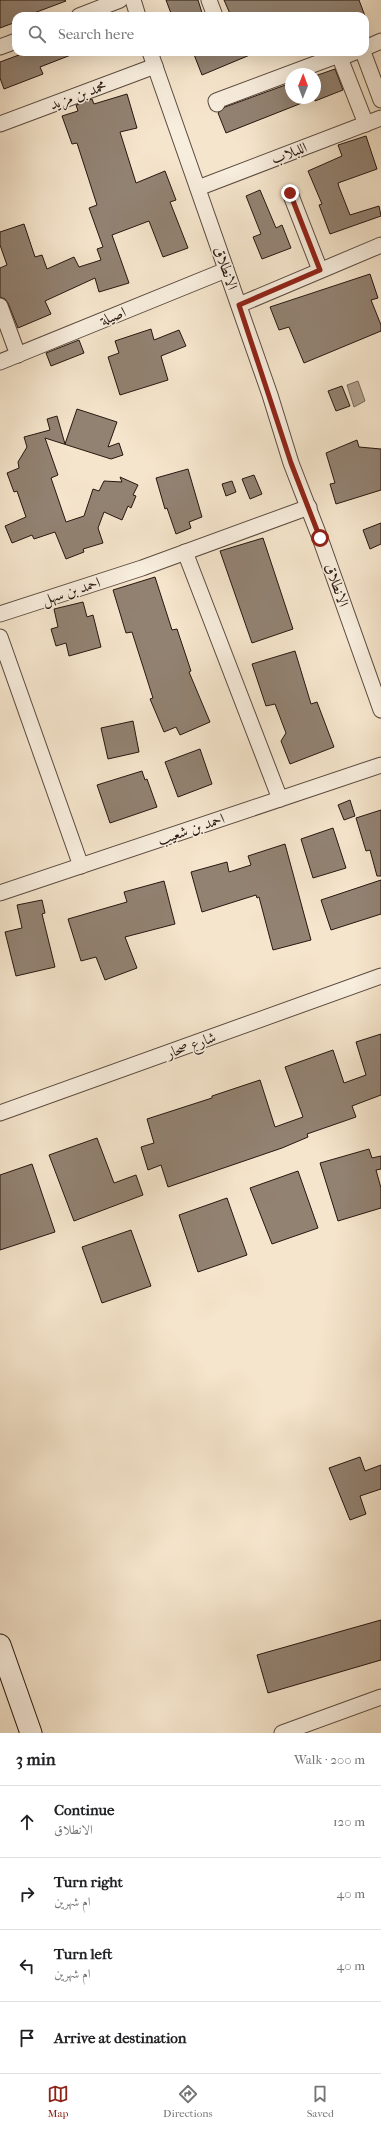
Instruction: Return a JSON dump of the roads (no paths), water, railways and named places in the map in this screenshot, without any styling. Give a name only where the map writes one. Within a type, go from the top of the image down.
[{"type":"street","points":[[89,12],[120,0]]},
{"type":"street","points":[[133,0],[137,12]]},
{"type":"street","points":[[209,0],[214,12]]},
{"type":"street","points":[[369,46],[381,41]]},
{"type":"street","points":[[0,47],[12,42]]},
{"type":"street","points":[[217,104],[216,101],[336,56]]},
{"type":"street","points":[[345,56],[340,58],[366,124]]},
{"type":"street","points":[[364,56],[381,100]]},
{"type":"street","name":"محمد بن مزيد","points":[[0,124],[153,59]]},
{"type":"street","name":"الانطلاق","points":[[153,59],[239,305],[291,463],[309,507],[381,710]]},
{"type":"street","name":"اللبلاب","points":[[198,188],[381,118]]},
{"type":"street","points":[[290,193],[320,270]]},
{"type":"street","points":[[239,305],[320,270],[381,246]]},
{"type":"street","name":"اصيلة","points":[[0,362],[226,270]]},
{"type":"street","points":[[0,306],[18,355]]},
{"type":"street","name":"احمد بن سهل","points":[[0,614],[142,568],[309,507]]},
{"type":"street","points":[[185,552],[280,799]]},
{"type":"street","points":[[0,637],[81,866]]},
{"type":"street","name":"احمد بن شعيب","points":[[0,893],[381,765]]},
{"type":"street","name":"شارع صحار","points":[[0,1113],[381,976]]},
{"type":"street","points":[[0,1645],[31,1733]]},
{"type":"street","points":[[282,1733],[381,1697]]}]
